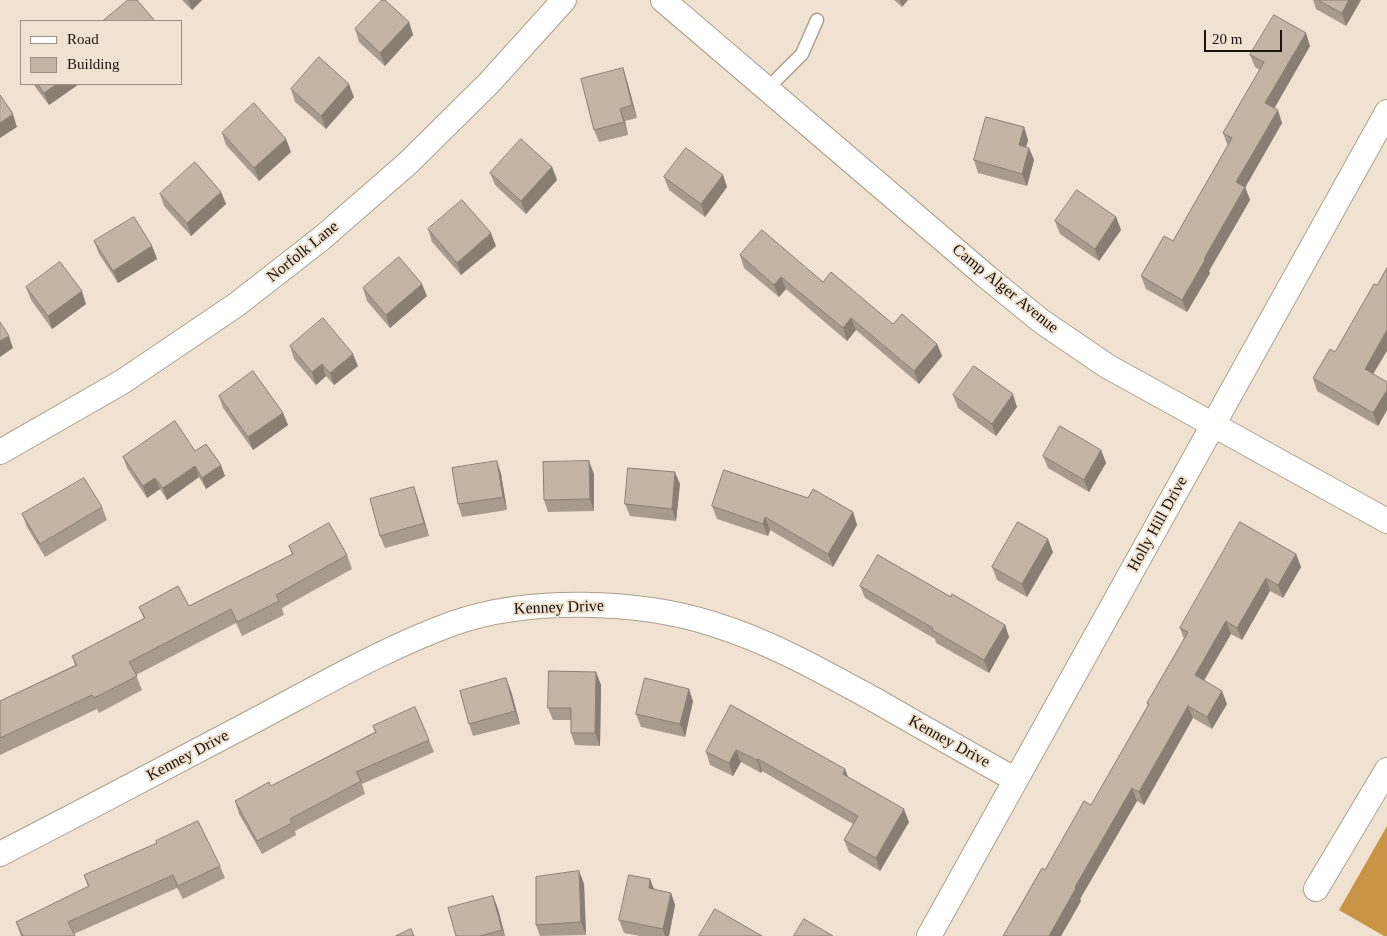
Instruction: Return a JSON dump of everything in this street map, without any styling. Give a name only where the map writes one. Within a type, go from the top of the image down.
[{"type":"street","name":"Norfolk Lane","points":[[0,452],[122,382],[236,305],[322,238],[408,163],[489,83],[564,0]]},
{"type":"street","name":"Camp Alger Avenue","points":[[663,0],[979,270],[1041,320],[1107,366],[1387,521]]},
{"type":"street","name":"Holly Hill Drive","points":[[930,936],[1387,112]]},
{"type":"street","name":"Kenney Drive","points":[[0,854],[388,650],[455,623],[500,611],[549,605],[608,606],[667,612],[712,623],[764,642],[813,666],[1016,780]]},
{"type":"street","points":[[1316,889],[1387,770]]},
{"type":"lane","points":[[767,89],[802,54],[817,20]]},
{"type":"shaded area","points":[[1387,826],[1387,936],[1384,936],[1339,910]]},
{"type":"building","points":[[128,0],[137,0],[154,20],[104,20]]},
{"type":"building","points":[[382,0],[385,0],[409,22],[380,53],[355,29]]},
{"type":"building","points":[[1318,0],[1349,0],[1342,13]]},
{"type":"building","points":[[1274,15],[1306,33],[1265,103],[1278,110],[1236,182],[1245,187],[1182,300],[1141,276],[1164,236],[1173,241],[1232,138],[1223,133],[1264,62],[1250,55]]},
{"type":"building","points":[[319,57],[349,84],[321,116],[291,89]]},
{"type":"building","points":[[623,68],[632,105],[620,109],[624,122],[594,130],[581,79]]},
{"type":"building","points":[[39,85],[56,85],[44,93]]},
{"type":"building","points":[[0,95],[13,114],[0,123]]},
{"type":"building","points":[[254,103],[286,139],[254,168],[222,133]]},
{"type":"building","points":[[986,117],[1024,127],[1019,145],[1029,148],[1022,174],[974,160]]},
{"type":"building","points":[[521,139],[552,167],[521,201],[490,173]]},
{"type":"building","points":[[686,148],[723,175],[701,204],[664,177]]},
{"type":"building","points":[[195,162],[221,192],[187,223],[160,194]]},
{"type":"building","points":[[1077,190],[1116,217],[1095,249],[1055,221]]},
{"type":"building","points":[[462,200],[491,233],[457,263],[428,229]]},
{"type":"building","points":[[134,217],[152,246],[113,271],[94,241]]},
{"type":"building","points":[[762,230],[823,282],[831,272],[893,324],[902,314],[937,344],[914,371],[851,318],[843,328],[781,277],[774,285],[740,255]]},
{"type":"building","points":[[399,257],[422,284],[386,315],[363,288]]},
{"type":"building","points":[[60,262],[82,291],[48,316],[26,287]]},
{"type":"building","points":[[1387,268],[1387,330],[1365,369],[1387,382],[1387,390],[1373,413],[1313,378],[1330,349],[1335,352],[1374,284],[1377,285]]},
{"type":"building","points":[[323,318],[353,354],[330,373],[322,364],[312,372],[290,346]]},
{"type":"building","points":[[0,322],[9,336],[0,341]]},
{"type":"building","points":[[974,366],[1013,394],[992,424],[953,395]]},
{"type":"building","points":[[253,371],[283,413],[248,437],[219,396]]},
{"type":"building","points":[[175,421],[195,451],[206,444],[221,465],[202,478],[195,466],[163,488],[155,478],[143,486],[123,457]]},
{"type":"building","points":[[1060,426],[1101,450],[1084,480],[1043,456]]},
{"type":"building","points":[[497,461],[503,497],[458,504],[452,468]]},
{"type":"building","points":[[589,461],[590,499],[544,500],[543,462]]},
{"type":"building","points":[[628,468],[675,472],[672,509],[625,504]]},
{"type":"building","points":[[724,470],[808,498],[813,489],[853,512],[828,554],[765,517],[763,524],[712,506]]},
{"type":"building","points":[[84,478],[102,507],[40,544],[22,514]]},
{"type":"building","points":[[414,487],[424,523],[380,536],[370,499]]},
{"type":"building","points":[[1018,522],[1048,539],[1022,584],[992,567]]},
{"type":"building","points":[[1240,522],[1296,554],[1278,585],[1266,578],[1237,628],[1226,621],[1195,675],[1222,691],[1207,717],[1188,706],[1139,792],[1132,788],[1049,936],[1003,936],[1042,868],[1045,870],[1084,801],[1091,805],[1149,704],[1147,703],[1188,632],[1180,628]]},
{"type":"building","points":[[329,523],[347,555],[276,595],[279,601],[237,622],[231,609],[129,662],[137,676],[94,698],[92,695],[0,738],[0,701],[77,665],[72,656],[145,618],[139,607],[178,586],[189,606],[293,554],[289,546]]},
{"type":"building","points":[[878,555],[951,597],[952,594],[1005,625],[984,660],[860,586]]},
{"type":"building","points":[[549,671],[596,672],[595,733],[571,733],[571,708],[548,708]]},
{"type":"building","points":[[506,678],[515,711],[469,724],[460,691]]},
{"type":"building","points":[[645,678],[689,689],[680,724],[636,714]]},
{"type":"building","points":[[731,705],[845,769],[843,774],[904,809],[876,858],[844,840],[858,816],[758,759],[736,750],[729,763],[706,752]]},
{"type":"building","points":[[415,707],[429,740],[356,772],[361,781],[290,819],[292,823],[257,841],[235,801],[269,782],[271,786],[376,732],[373,726]]},
{"type":"building","points":[[198,821],[220,866],[178,886],[173,875],[68,922],[75,936],[23,936],[16,922],[89,886],[84,875],[157,843],[156,841]]},
{"type":"building","points":[[579,871],[581,922],[536,925],[536,877]]},
{"type":"building","points":[[629,875],[650,879],[649,888],[671,893],[663,929],[619,920]]},
{"type":"building","points":[[493,896],[502,930],[480,936],[456,936],[448,908]]},
{"type":"building","points":[[715,909],[762,936],[699,936]]},
{"type":"building","points":[[804,919],[833,936],[794,936]]},
{"type":"building","points":[[411,929],[414,936],[396,936]]}]
